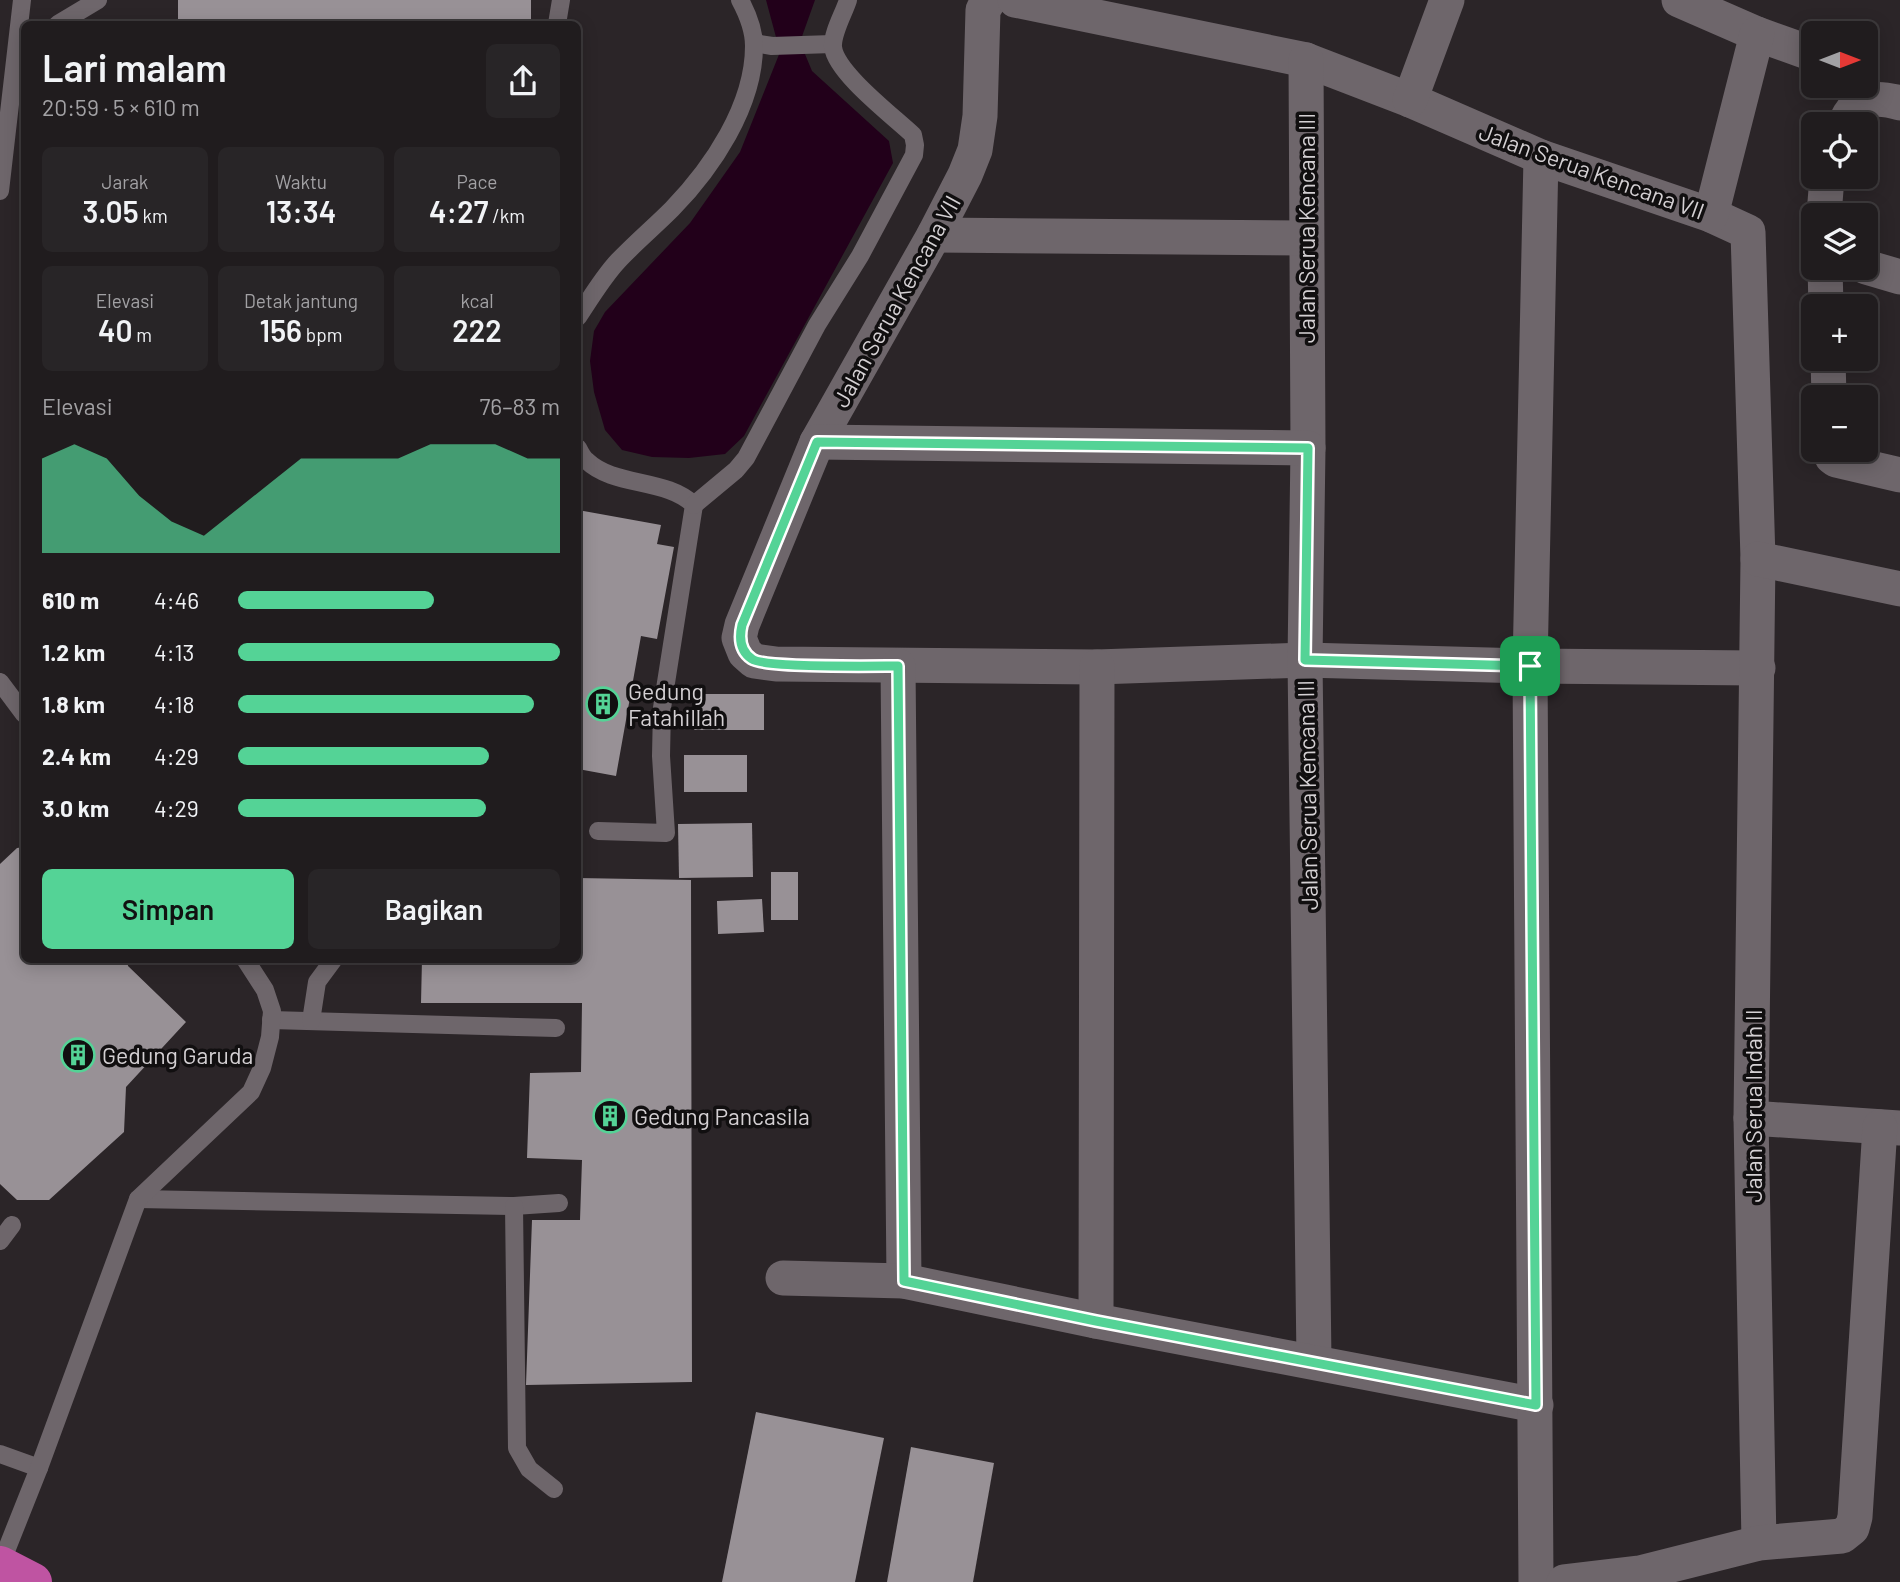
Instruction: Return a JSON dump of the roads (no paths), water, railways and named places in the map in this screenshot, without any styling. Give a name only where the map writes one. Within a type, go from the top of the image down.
[{"type":"highway","points":[[0,1566],[33,1582]]},
{"type":"street","name":"Jalan Serua Kencana VII","points":[[989,0],[983,10],[980,116],[975,150],[934,235],[817,442],[742,625],[739,638],[746,653],[754,661],[776,664],[1097,667],[1305,660],[1758,668],[1758,559],[1748,232],[1712,215],[1541,157],[1410,100],[1306,60],[1014,0]]},
{"type":"street","points":[[1410,100],[1447,0]]},
{"type":"street","points":[[1679,0],[1801,50]]},
{"type":"street","points":[[1712,215],[1757,34]]},
{"type":"street","name":"Jalan Serua Kencana III","points":[[1306,60],[1308,448],[1305,660],[1314,1361]]},
{"type":"street","points":[[1854,112],[1870,99],[1900,103]]},
{"type":"street","points":[[1536,1582],[1530,666],[1541,157]]},
{"type":"street","points":[[934,235],[1305,238]]},
{"type":"street","points":[[1878,270],[1900,276]]},
{"type":"street","points":[[817,442],[1308,448]]},
{"type":"street","points":[[1845,462],[1900,475]]},
{"type":"street","points":[[1758,559],[1900,589]]},
{"type":"street","points":[[898,666],[904,1281]]},
{"type":"street","points":[[1096,1321],[1097,667]]},
{"type":"street","name":"Jalan Serua Indah II","points":[[1758,668],[1751,1118],[1759,1543]]},
{"type":"street","points":[[1564,1582],[1640,1578],[1759,1543],[1842,1536],[1852,1528],[1890,1127],[1751,1118]]},
{"type":"street","points":[[783,1278],[904,1281],[1096,1321],[1536,1405]]},
{"type":"lane","points":[[21,21],[22,0]]},
{"type":"lane","points":[[63,21],[97,0]]},
{"type":"lane","points":[[558,21],[561,0]]},
{"type":"lane","points":[[581,313],[616,262],[673,208],[722,144],[741,106],[763,45],[740,0]]},
{"type":"lane","points":[[598,831],[666,833],[661,756],[662,708],[694,505],[736,470],[746,458],[817,325],[860,256],[914,155],[913,135],[845,72],[835,56],[832,44],[848,0]]},
{"type":"lane","points":[[0,191],[20,56],[21,28]]},
{"type":"lane","points":[[763,45],[832,44]]},
{"type":"lane","points":[[581,452],[588,462],[613,475],[684,495],[694,505]]},
{"type":"lane","points":[[0,682],[21,710]]},
{"type":"lane","points":[[0,1566],[138,1199],[251,1092],[262,1068],[272,1011],[265,990],[248,963]]},
{"type":"lane","points":[[311,1021],[317,982],[331,963]]},
{"type":"lane","points":[[271,1020],[556,1028]]},
{"type":"lane","points":[[138,1199],[514,1206],[559,1203]]},
{"type":"lane","points":[[514,1206],[517,1448],[529,1469],[554,1489]]},
{"type":"lane","points":[[0,1241],[12,1225]]},
{"type":"lane","points":[[0,1454],[39,1468]]},
{"type":"place","name":"Gedung Fatahillah","points":[[603,704]]},
{"type":"place","name":"Gedung Garuda","points":[[78,1055]]},
{"type":"place","name":"Gedung Pancasila","points":[[610,1116]]}]
